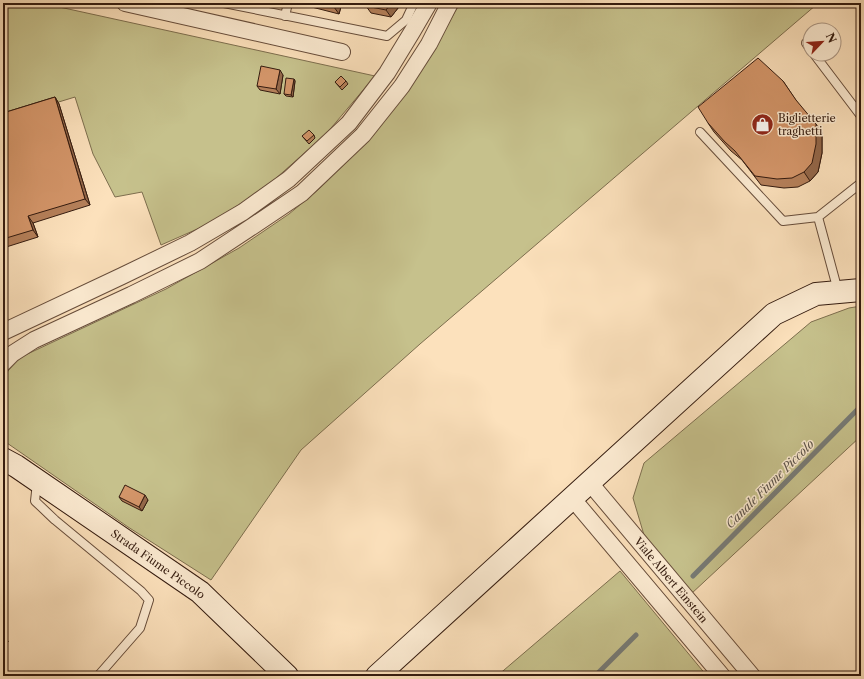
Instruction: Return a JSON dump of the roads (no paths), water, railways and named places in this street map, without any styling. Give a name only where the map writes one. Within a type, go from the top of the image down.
[{"type":"main road","points":[[377,676],[774,314],[816,294],[861,290]]},
{"type":"main road","name":"Strada Fiume Piccolo","points":[[8,459],[200,592],[287,676]]},
{"type":"street","points":[[125,3],[342,52]]},
{"type":"street","points":[[3,332],[190,243],[243,212],[289,179],[349,123],[387,73],[428,3]]},
{"type":"street","points":[[3,363],[12,354],[34,340],[132,295],[200,261],[302,193],[363,135],[402,86],[428,44],[450,3]]},
{"type":"street","name":"Viale Albert Einstein","points":[[590,483],[752,676]]},
{"type":"street","name":"Viale Albert Einstein","points":[[572,498],[722,676]]},
{"type":"lane","points":[[224,3],[387,36],[406,20],[414,3]]},
{"type":"lane","points":[[285,16],[288,3]]},
{"type":"lane","points":[[820,62],[861,116]]},
{"type":"lane","points":[[700,132],[783,221],[818,217],[861,183]]},
{"type":"lane","points":[[818,217],[838,292]]},
{"type":"lane","points":[[37,480],[35,501],[55,520],[141,591],[149,600],[140,628],[98,676]]},
{"type":"waterway","name":"Canale Fiume Piccolo","points":[[693,576],[861,406]]},
{"type":"waterway","name":"Canale Fiume Piccolo","points":[[595,676],[636,635]]},
{"type":"place","name":"Biglietterie traghetti","points":[[762,124]]}]
